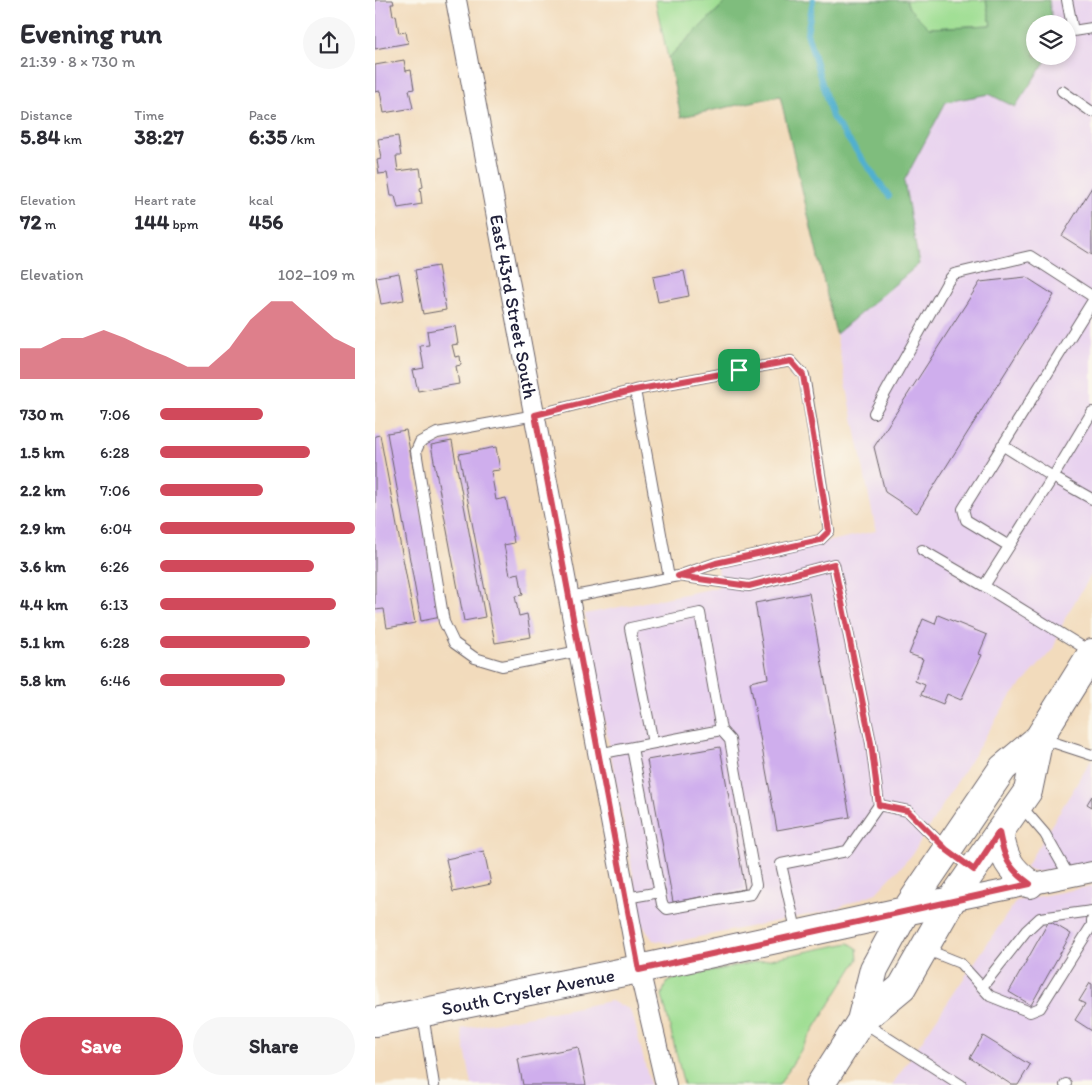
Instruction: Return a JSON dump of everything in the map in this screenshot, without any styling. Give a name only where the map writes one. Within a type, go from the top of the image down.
[{"type":"main road","points":[[861,1021],[874,968],[905,912],[1003,768],[1039,738],[1092,653]]},
{"type":"main road","points":[[820,1085],[861,1021],[902,988],[951,902],[1028,791],[1039,738]]},
{"type":"main road","points":[[999,832],[1002,849],[1013,872],[1030,884]]},
{"type":"main road","name":"South Crysler Avenue","points":[[375,1022],[639,970],[797,934],[951,902]]},
{"type":"street","name":"East 43rd Street South","points":[[456,0],[639,970],[667,1085]]},
{"type":"street","name":"South Crysler Avenue","points":[[951,902],[1092,872]]},
{"type":"lane","points":[[1067,0],[1073,31],[1092,28]]},
{"type":"lane","points":[[1062,91],[1092,112]]},
{"type":"lane","points":[[874,413],[948,281],[954,274],[1030,256],[1092,296]]},
{"type":"lane","points":[[1009,546],[966,520],[963,509],[1092,302]]},
{"type":"lane","points":[[569,597],[674,577],[716,563],[820,540],[829,531],[803,375],[791,361],[635,390],[535,415],[437,434],[420,442],[416,451],[444,622],[454,643],[475,658],[502,666],[579,651]]},
{"type":"lane","points":[[635,390],[674,577]]},
{"type":"lane","points":[[984,586],[1092,412]]},
{"type":"lane","points":[[1003,445],[1092,499]]},
{"type":"lane","points":[[922,550],[1092,653]]},
{"type":"lane","points":[[674,577],[749,586],[834,564],[871,743],[879,805],[847,851],[781,864],[797,934]]},
{"type":"lane","points":[[631,748],[662,904],[667,909],[751,894],[756,885],[730,740],[721,730],[700,613],[630,628],[653,744]]},
{"type":"lane","points":[[598,754],[721,730]]},
{"type":"lane","points":[[1039,738],[1092,755]]},
{"type":"lane","points":[[1019,803],[1045,834],[1069,876]]},
{"type":"lane","points":[[879,805],[908,811],[947,850],[974,870]]},
{"type":"lane","points":[[626,898],[660,892]]},
{"type":"lane","points":[[982,987],[1026,931],[1039,918],[1092,911]]},
{"type":"lane","points":[[925,949],[960,963],[990,996],[1030,1012],[1040,1008],[1092,925],[1092,920]]},
{"type":"lane","points":[[423,1012],[434,1085]]},
{"type":"lane","points":[[861,1021],[961,1085]]},
{"type":"shaded area","points":[[1049,0],[1092,0],[1092,574],[1066,616],[1053,649],[1008,700],[911,856],[876,893],[832,910],[669,943],[653,940],[642,924],[585,614],[720,587],[718,566],[876,531],[836,334],[919,264],[904,181],[946,102],[989,94],[1015,107],[1043,65],[1076,65],[1076,15],[1052,15]]},
{"type":"shaded area","points":[[1092,759],[1092,862],[1038,872],[1025,868]]},
{"type":"shaded area","points":[[1092,886],[1092,1085],[892,1085],[1016,901]]},
{"type":"shaded area","points":[[611,1001],[629,1009],[634,1020],[650,1085],[472,1085],[461,1029]]},
{"type":"green space","points":[[655,0],[728,0],[668,58]]},
{"type":"green space","points":[[728,0],[906,0],[909,8],[929,28],[991,25],[986,0],[1049,0],[1052,15],[1026,15],[1026,65],[1043,65],[1015,107],[989,94],[946,102],[904,181],[919,264],[836,334],[780,96],[681,117],[668,58]]},
{"type":"green space","points":[[906,0],[986,0],[991,25],[929,28],[909,8]]},
{"type":"green space","points":[[849,943],[857,948],[858,959],[779,1085],[684,1085],[662,995],[666,983],[677,978]]},
{"type":"building","points":[[375,0],[393,0],[394,4],[391,4],[393,16],[396,15],[399,33],[406,32],[408,43],[375,49]]},
{"type":"building","points":[[404,60],[406,71],[411,70],[414,89],[409,90],[413,108],[384,113],[380,91],[375,92],[375,65]]},
{"type":"building","points":[[398,136],[401,156],[396,156],[398,171],[420,168],[423,187],[420,188],[422,204],[398,208],[395,196],[391,196],[387,173],[379,174],[377,160],[381,159],[378,139]]},
{"type":"building","points":[[1092,187],[1092,255],[1062,236]]},
{"type":"building","points":[[438,266],[446,310],[423,314],[415,270]]},
{"type":"building","points":[[684,271],[689,296],[658,302],[653,277]]},
{"type":"building","points":[[399,273],[404,300],[381,304],[376,277]]},
{"type":"building","points":[[1026,277],[1054,295],[917,513],[885,492],[874,447],[980,282]]},
{"type":"building","points":[[455,326],[458,344],[452,345],[455,357],[460,356],[461,365],[456,366],[459,384],[418,391],[413,370],[424,368],[420,346],[429,345],[427,331]]},
{"type":"building","points":[[406,430],[441,617],[421,621],[387,433]]},
{"type":"building","points":[[380,435],[415,623],[387,628],[384,609],[375,610],[375,436]]},
{"type":"building","points":[[452,441],[485,617],[464,621],[431,445]]},
{"type":"building","points":[[496,447],[500,470],[491,471],[496,500],[506,498],[514,543],[504,545],[510,575],[519,573],[523,595],[515,596],[519,616],[527,614],[531,637],[495,643],[459,454]]},
{"type":"building","points":[[809,593],[850,817],[777,830],[750,682],[768,678],[755,603]]},
{"type":"building","points":[[938,615],[987,635],[979,654],[982,655],[961,700],[947,694],[943,704],[921,695],[925,685],[915,681],[923,659],[909,654],[923,619],[935,624]]},
{"type":"building","points":[[720,747],[745,889],[673,902],[647,760]]},
{"type":"building","points":[[1092,796],[1092,807],[1087,804]]},
{"type":"building","points":[[484,851],[491,884],[453,892],[446,859]]},
{"type":"building","points":[[1049,921],[1071,934],[1031,1005],[1009,992]]},
{"type":"building","points":[[1090,983],[1092,984],[1092,1031],[1075,1020],[1085,1004],[1079,1001]]},
{"type":"building","points":[[983,1036],[1030,1065],[1018,1085],[1012,1085],[970,1058]]},
{"type":"building","points":[[578,1047],[586,1085],[523,1085],[518,1059]]},
{"type":"waterway","points":[[813,0],[807,33],[832,117],[889,196]]},
{"type":"route","points":[[791,361],[803,375],[829,531],[820,540],[716,563],[678,576],[749,586],[834,564],[871,743],[879,805],[908,811],[947,850],[974,870],[999,832],[1002,849],[1013,872],[1030,884],[639,970],[535,415],[635,390],[739,370],[791,361]]}]
